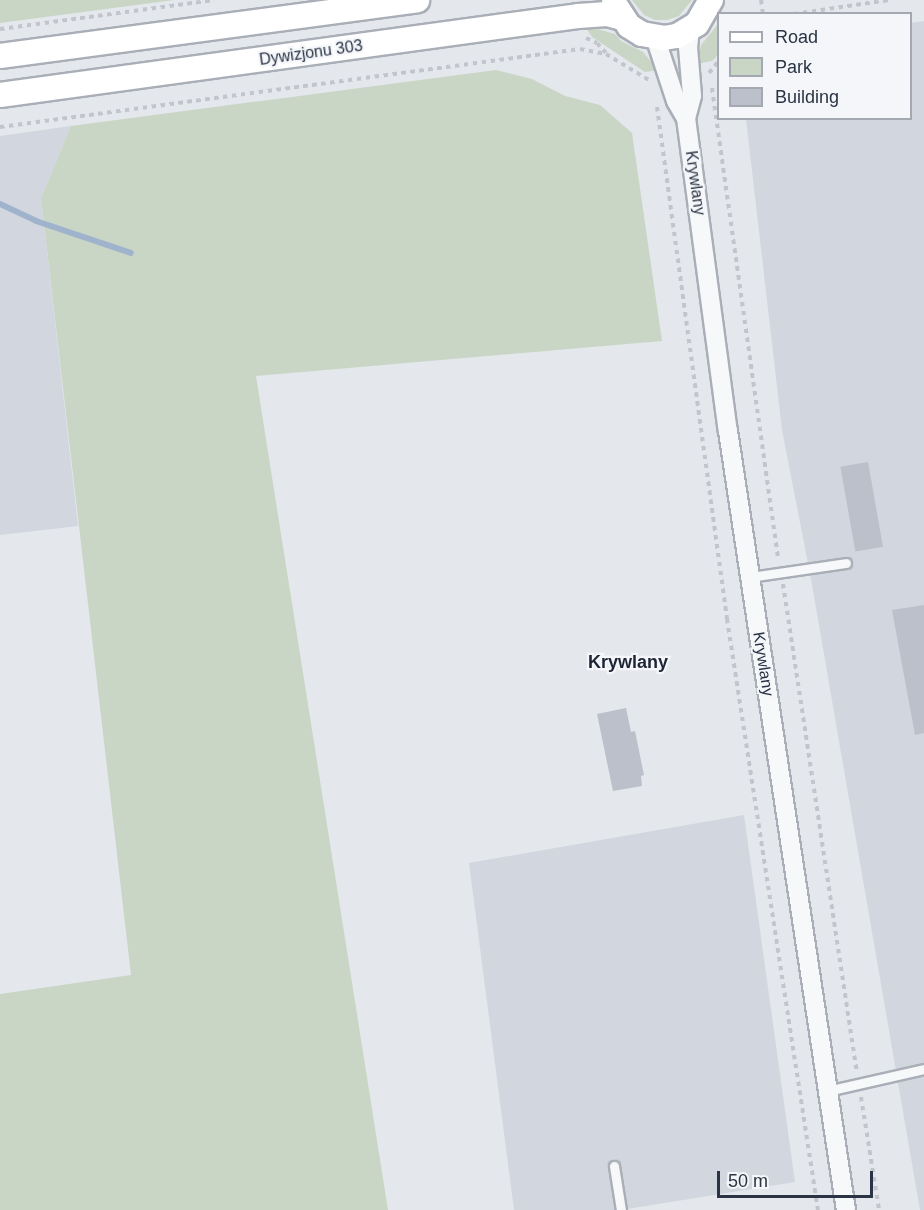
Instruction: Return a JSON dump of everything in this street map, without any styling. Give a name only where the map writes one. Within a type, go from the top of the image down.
[{"type":"main road","points":[[0,56],[417,0]]},
{"type":"main road","points":[[617,9],[642,34],[655,37],[677,36],[690,29],[714,2]]},
{"type":"main road","name":"Dywizjonu 303","points":[[0,95],[578,16],[607,14],[617,9]]},
{"type":"street","name":"Krywlany","points":[[686,118],[692,96],[688,48],[690,29]]},
{"type":"street","name":"Krywlany","points":[[655,37],[676,101],[686,118],[750,577],[846,1210]]},
{"type":"lane","points":[[750,577],[846,563]]},
{"type":"lane","points":[[827,1090],[859,1086],[924,1069]]},
{"type":"lane","points":[[614,1166],[621,1210]]},
{"type":"path","points":[[0,29],[214,0]]},
{"type":"path","points":[[808,12],[889,0]]},
{"type":"path","points":[[0,126],[580,48],[606,54]]},
{"type":"path","points":[[709,73],[717,112]]},
{"type":"path","points":[[656,105],[727,619],[818,1210]]},
{"type":"path","points":[[718,120],[781,572],[879,1210]]},
{"type":"shaded area","points":[[924,21],[924,1210],[920,1210],[811,579],[782,430],[746,120],[912,120],[912,23]]},
{"type":"shaded area","points":[[71,126],[41,198],[78,526],[0,535],[0,136]]},
{"type":"shaded area","points":[[744,815],[795,1182],[621,1210],[514,1210],[469,863]]},
{"type":"green space","points":[[0,0],[174,0],[0,23]]},
{"type":"green space","points":[[632,0],[692,0],[679,16],[667,20],[655,20],[644,15]]},
{"type":"green space","points":[[717,25],[717,56],[712,61],[696,64],[701,45]]},
{"type":"green space","points":[[594,28],[615,34],[621,41],[643,52],[658,70],[645,72],[592,37],[587,29]]},
{"type":"green space","points":[[496,70],[532,79],[565,96],[600,105],[632,133],[662,341],[256,376],[388,1210],[0,1210],[0,994],[131,975],[41,198],[71,126]]},
{"type":"building","points":[[868,462],[883,547],[855,552],[840,467]]},
{"type":"building","points":[[924,605],[924,733],[915,735],[892,610]]},
{"type":"building","points":[[626,708],[631,732],[635,731],[644,775],[641,776],[642,786],[613,791],[597,714]]},
{"type":"waterway","points":[[0,204],[36,221],[131,253]]},
{"type":"district","name":"Krywlany","points":[[628,662]]}]
